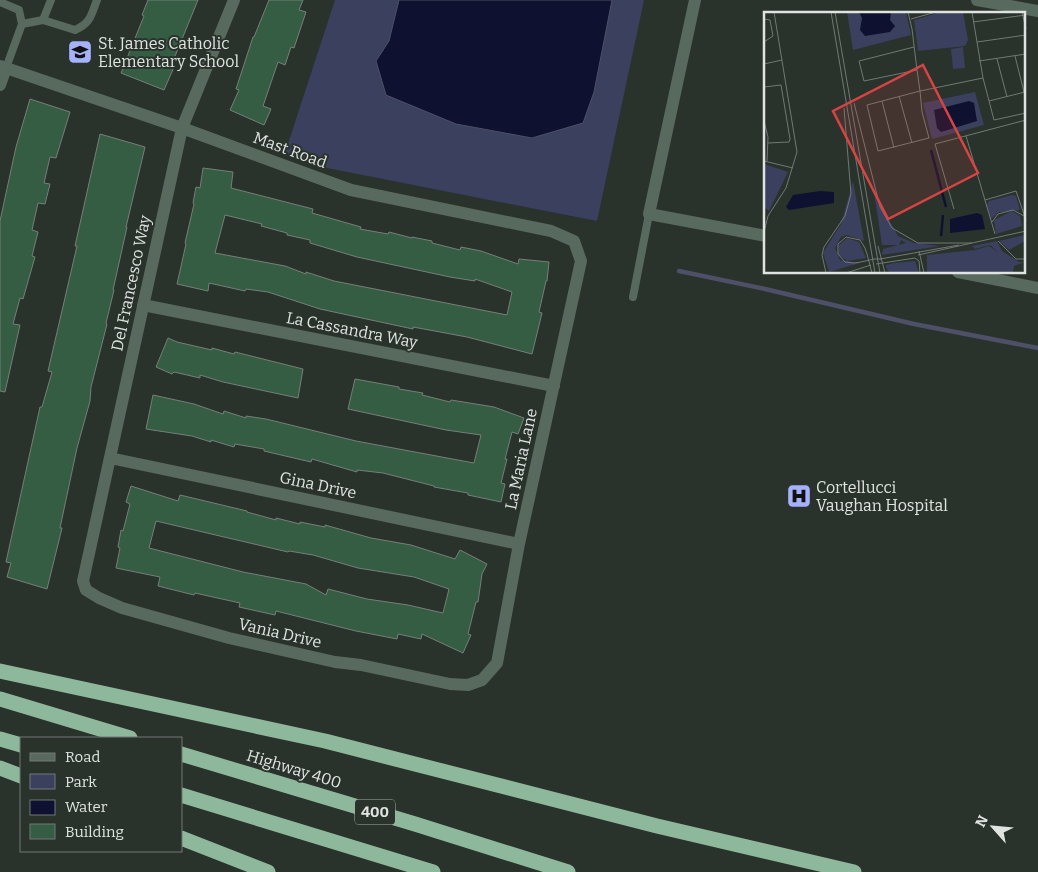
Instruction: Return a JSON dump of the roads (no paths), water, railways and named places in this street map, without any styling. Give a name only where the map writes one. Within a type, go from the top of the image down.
[{"type":"highway","points":[[0,671],[325,741],[657,826],[854,872]]},
{"type":"highway","points":[[0,699],[127,737]]},
{"type":"highway","points":[[0,739],[20,745]]},
{"type":"highway","name":"Highway 400","points":[[182,754],[406,821],[568,872]]},
{"type":"highway","points":[[0,768],[20,776]]},
{"type":"highway","name":"400","points":[[182,795],[433,872]]},
{"type":"highway","points":[[182,838],[268,872]]},
{"type":"street","name":"Del Francesco Way","points":[[83,581],[182,128],[234,0]]},
{"type":"street","points":[[696,0],[649,214],[764,236]]},
{"type":"street","points":[[977,0],[1038,12]]},
{"type":"street","name":"Mast Road","points":[[3,67],[182,128],[351,190],[552,232],[574,241]]},
{"type":"street","points":[[0,86],[3,67]]},
{"type":"street","name":"La Maria Lane","points":[[482,680],[497,663],[519,544],[581,261],[574,241]]},
{"type":"street","points":[[968,274],[1038,288]]},
{"type":"street","name":"La Cassandra Way","points":[[143,304],[554,386]]},
{"type":"street","name":"Gina Drive","points":[[110,458],[519,544]]},
{"type":"street","name":"Vania Drive","points":[[83,581],[86,590],[122,608],[229,638],[335,662],[361,665],[450,684],[468,685],[482,680]]},
{"type":"lane","points":[[44,20],[51,0]]},
{"type":"lane","points":[[22,24],[44,20],[75,30],[83,27],[89,20],[97,0]]},
{"type":"lane","points":[[0,2],[20,10],[22,24],[3,67]]},
{"type":"lane","points":[[633,297],[649,214]]},
{"type":"water","points":[[399,0],[612,0],[594,92],[583,123],[532,138],[456,124],[386,95],[376,61],[389,41]]},
{"type":"waterway","points":[[679,271],[914,324],[1038,348]]},
{"type":"place","name":"St. James Catholic Elementary School","points":[[80,52]]},
{"type":"place","name":"Cortellucci Vaughan Hospital","points":[[799,496]]}]
